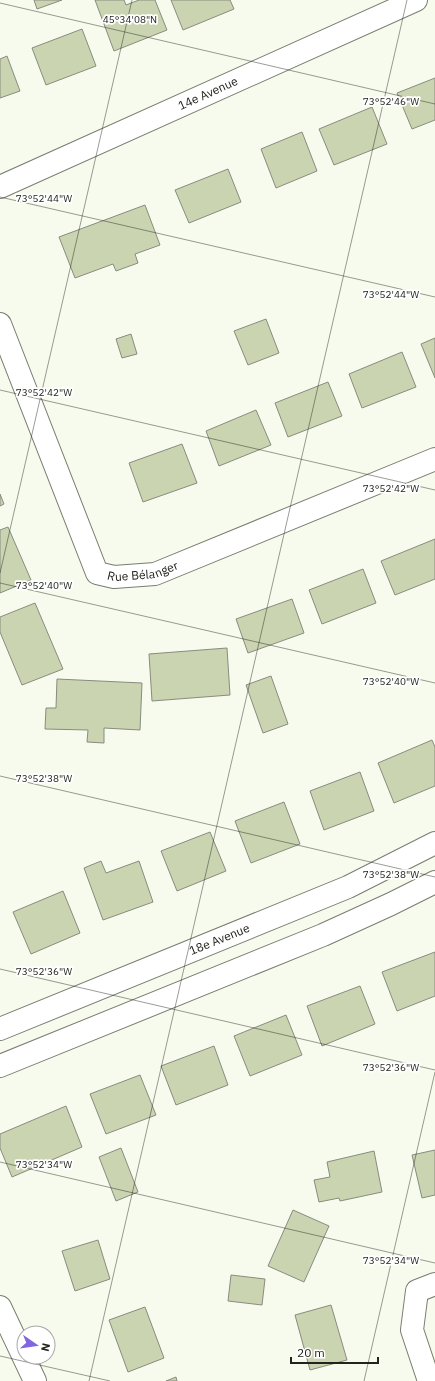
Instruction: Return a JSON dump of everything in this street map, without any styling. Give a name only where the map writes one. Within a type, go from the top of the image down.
[{"type":"street","name":"14e Avenue","points":[[0,187],[416,0]]},
{"type":"street","name":"Rue Bélanger","points":[[0,324],[97,573],[114,577],[155,574],[435,459]]},
{"type":"street","name":"18e Avenue","points":[[0,1029],[337,892],[435,843]]},
{"type":"street","points":[[0,1066],[323,935],[435,882]]},
{"type":"street","points":[[429,1381],[412,1330],[417,1291],[435,1284]]},
{"type":"street","points":[[0,1307],[35,1381]]},
{"type":"building","points":[[34,0],[62,0],[37,9]]},
{"type":"building","points":[[95,0],[124,0],[126,5],[139,0],[155,0],[167,30],[114,51]]},
{"type":"building","points":[[171,0],[230,0],[234,9],[183,30]]},
{"type":"building","points":[[82,29],[96,66],[46,85],[32,48]]},
{"type":"building","points":[[7,56],[20,91],[0,98],[0,59]]},
{"type":"building","points":[[435,78],[435,120],[412,129],[397,93]]},
{"type":"building","points":[[372,107],[387,144],[334,165],[319,129]]},
{"type":"building","points":[[302,132],[317,171],[276,188],[261,149]]},
{"type":"building","points":[[228,169],[241,202],[189,223],[175,190]]},
{"type":"building","points":[[145,205],[160,245],[135,254],[138,263],[116,271],[113,264],[75,278],[59,237]]},
{"type":"building","points":[[266,319],[279,353],[248,365],[234,331]]},
{"type":"building","points":[[131,334],[137,354],[122,358],[116,339]]},
{"type":"building","points":[[435,338],[435,378],[421,344]]},
{"type":"building","points":[[402,352],[416,387],[362,408],[349,374]]},
{"type":"building","points":[[328,382],[342,416],[288,437],[275,403]]},
{"type":"building","points":[[256,410],[271,445],[219,466],[206,431]]},
{"type":"building","points":[[182,444],[197,483],[143,502],[129,463]]},
{"type":"building","points":[[0,494],[4,504],[0,506]]},
{"type":"building","points":[[8,527],[31,580],[0,593],[0,530]]},
{"type":"building","points":[[435,539],[435,579],[395,595],[381,561]]},
{"type":"building","points":[[363,569],[376,603],[322,624],[309,590]]},
{"type":"building","points":[[292,599],[304,633],[248,653],[236,619]]},
{"type":"building","points":[[35,603],[63,669],[22,685],[0,632],[0,617]]},
{"type":"building","points":[[227,648],[230,695],[152,701],[149,654]]},
{"type":"building","points":[[271,676],[288,724],[263,733],[246,685]]},
{"type":"building","points":[[57,679],[142,683],[140,730],[104,728],[104,743],[87,742],[88,730],[45,729],[46,708],[56,708]]},
{"type":"building","points":[[432,740],[435,747],[435,786],[394,803],[378,763]]},
{"type":"building","points":[[360,772],[374,811],[324,830],[310,791]]},
{"type":"building","points":[[284,802],[300,844],[251,863],[235,821]]},
{"type":"building","points":[[210,832],[226,871],[177,891],[161,851]]},
{"type":"building","points":[[101,861],[106,873],[139,861],[153,902],[103,920],[84,868]]},
{"type":"building","points":[[63,891],[80,933],[31,954],[13,912]]},
{"type":"building","points":[[435,952],[435,996],[397,1011],[382,972]]},
{"type":"building","points":[[360,986],[375,1024],[322,1046],[307,1006]]},
{"type":"building","points":[[286,1015],[302,1055],[250,1076],[234,1036]]},
{"type":"building","points":[[214,1046],[228,1085],[176,1105],[161,1066]]},
{"type":"building","points":[[140,1075],[156,1115],[106,1134],[90,1094]]},
{"type":"building","points":[[66,1106],[82,1147],[12,1177],[0,1148],[0,1134]]},
{"type":"building","points":[[121,1148],[138,1192],[116,1201],[99,1157]]},
{"type":"building","points":[[435,1150],[435,1195],[422,1198],[412,1155]]},
{"type":"building","points":[[374,1151],[382,1192],[340,1201],[339,1198],[319,1202],[314,1180],[330,1177],[327,1162]]},
{"type":"building","points":[[293,1210],[329,1226],[304,1282],[268,1266]]},
{"type":"building","points":[[98,1240],[110,1279],[75,1291],[62,1251]]},
{"type":"building","points":[[231,1275],[265,1279],[262,1305],[228,1301]]},
{"type":"building","points":[[331,1305],[347,1360],[310,1370],[295,1315]]},
{"type":"building","points":[[145,1307],[164,1358],[128,1372],[109,1320]]},
{"type":"building","points":[[176,1377],[177,1381],[166,1381]]}]
